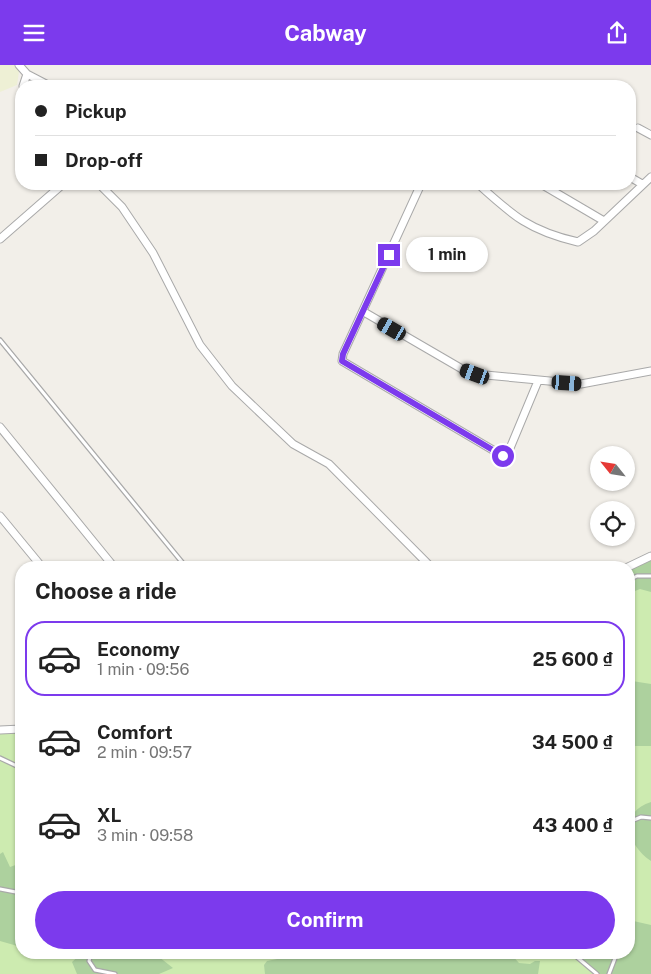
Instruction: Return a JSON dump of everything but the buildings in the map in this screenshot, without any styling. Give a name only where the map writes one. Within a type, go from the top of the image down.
[{"type":"street","points":[[19,65],[28,74],[39,80]]},
{"type":"street","points":[[25,80],[28,74]]},
{"type":"street","points":[[638,128],[651,135]]},
{"type":"street","points":[[636,190],[651,177]]},
{"type":"street","points":[[636,180],[642,184]]},
{"type":"street","points":[[0,239],[56,190]]},
{"type":"street","points":[[105,190],[122,207],[152,253],[200,345],[232,386],[294,444],[329,464],[425,561]]},
{"type":"street","points":[[418,190],[364,312],[343,354],[342,361],[502,456],[508,453],[538,381]]},
{"type":"street","points":[[485,190],[518,219],[549,235],[578,242],[604,221],[636,190]]},
{"type":"street","points":[[551,190],[604,221]]},
{"type":"street","points":[[364,312],[462,369],[475,374],[581,384],[651,371]]},
{"type":"street","points":[[0,427],[109,561]]},
{"type":"street","points":[[0,516],[37,561]]},
{"type":"street","points":[[635,564],[651,556]]},
{"type":"street","points":[[0,730],[15,729]]},
{"type":"lane","points":[[0,340],[181,561]]},
{"type":"lane","points":[[635,577],[651,576]]},
{"type":"lane","points":[[0,759],[15,765]]},
{"type":"lane","points":[[635,820],[641,817],[651,818]]},
{"type":"lane","points":[[0,889],[15,892]]},
{"type":"lane","points":[[90,959],[95,970],[116,974]]},
{"type":"lane","points":[[579,959],[596,974]]},
{"type":"lane","points":[[609,974],[614,959]]},
{"type":"green space","points":[[0,65],[20,65],[15,86],[0,92]]},
{"type":"green space","points":[[651,559],[651,974],[0,974],[0,733],[15,732],[15,959],[635,959],[635,567]]},
{"type":"green space","points":[[651,559],[651,592],[640,589],[635,591],[635,567]]},
{"type":"green space","points":[[635,681],[651,684],[651,746],[635,746]]},
{"type":"green space","points":[[651,802],[651,861],[643,855],[635,844],[635,812],[640,807]]},
{"type":"green space","points":[[3,852],[10,867],[15,865],[15,945],[0,941],[0,854]]},
{"type":"green space","points":[[635,921],[651,925],[651,974],[599,974],[582,959],[635,959]]},
{"type":"green space","points":[[75,959],[162,959],[173,968],[159,974],[77,974],[72,962]]},
{"type":"green space","points":[[277,959],[515,959],[519,963],[530,964],[540,961],[538,974],[265,974],[264,965],[267,961]]},
{"type":"route","points":[[389,255],[343,354],[342,361],[503,456]]}]
